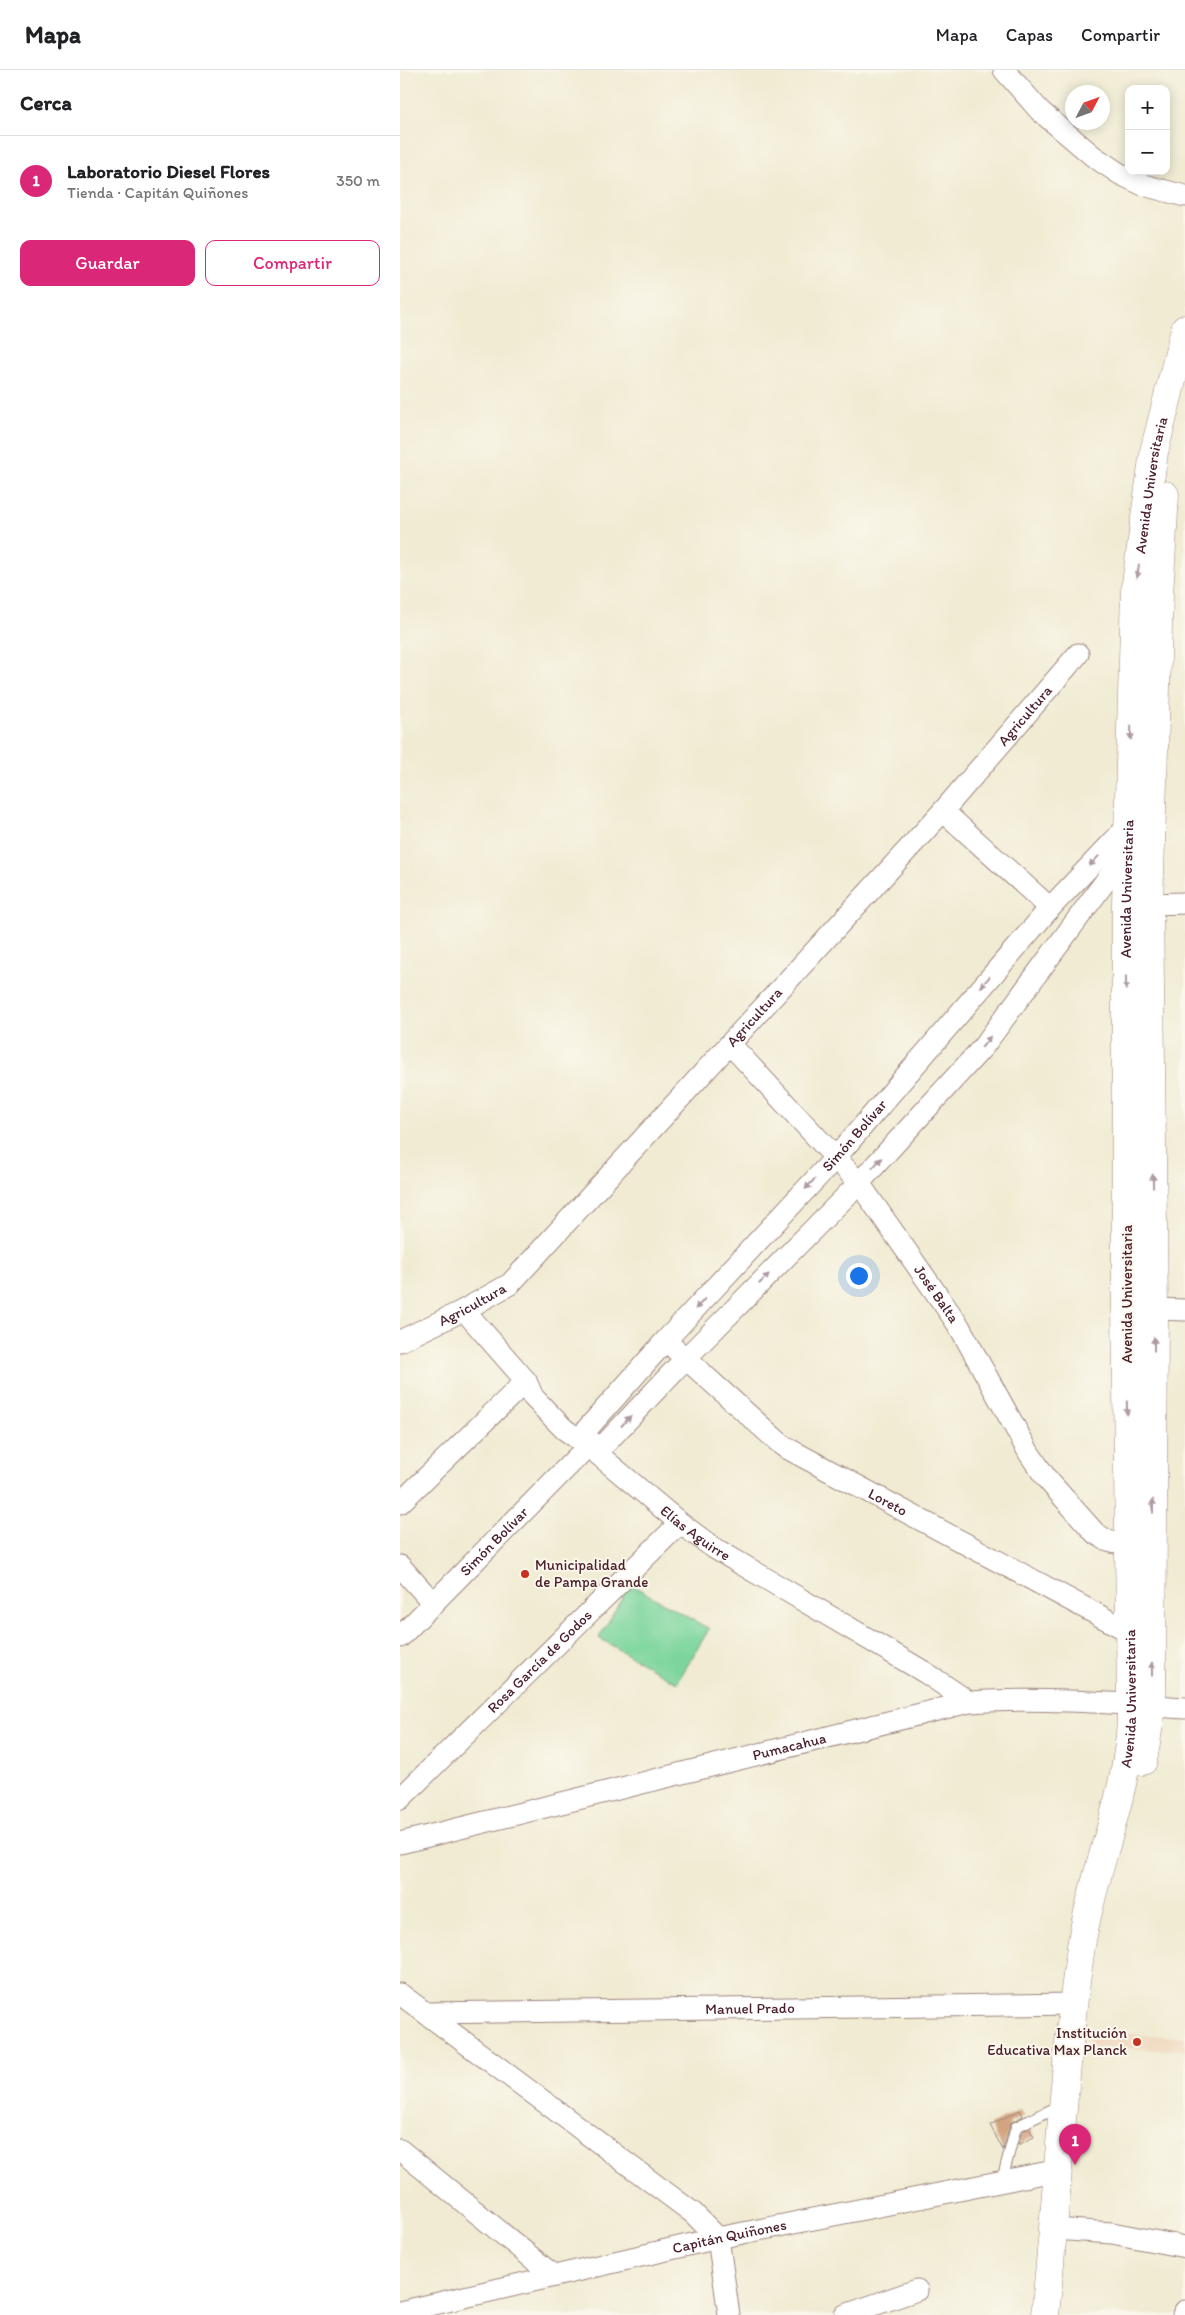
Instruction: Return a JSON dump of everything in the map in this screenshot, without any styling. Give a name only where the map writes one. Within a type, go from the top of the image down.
[{"type":"main road","points":[[1175,369],[1185,329]]},
{"type":"main road","name":"Avenida Universitaria","points":[[1142,1706],[1130,1632],[1126,1265],[1128,839],[1135,591],[1154,452],[1175,369]]},
{"type":"main road","name":"Avenida Universitaria","points":[[1045,2315],[1074,2004],[1082,1944],[1123,1780],[1130,1743],[1142,1706],[1154,1309],[1148,904],[1159,595],[1175,369]]},
{"type":"street","points":[[1004,70],[1024,79],[1040,111],[1106,165],[1143,186],[1185,196]]},
{"type":"street","name":"Agricultura","points":[[400,1341],[464,1310],[510,1284],[943,811],[1078,654]]},
{"type":"street","points":[[943,811],[1050,908]]},
{"type":"street","name":"Simón Bolívar","points":[[588,1446],[587,1429],[666,1340],[836,1156],[1050,908],[1128,839]]},
{"type":"street","name":"Simón Bolívar","points":[[400,1637],[588,1446],[605,1444],[685,1359],[859,1183],[982,1047],[1128,839]]},
{"type":"street","points":[[1148,904],[1185,903]]},
{"type":"street","name":"José Balta","points":[[730,1044],[836,1156],[859,1183],[959,1326],[1029,1453],[1046,1478],[1094,1533],[1108,1541],[1129,1546]]},
{"type":"street","points":[[1154,1309],[1185,1310]]},
{"type":"street","name":"Elías Aguirre","points":[[464,1310],[526,1382],[533,1397],[564,1429],[588,1446],[680,1523],[714,1548],[926,1673],[969,1702]]},
{"type":"street","name":"Loreto","points":[[666,1340],[783,1446],[1130,1632]]},
{"type":"street","points":[[400,1503],[526,1382]]},
{"type":"street","name":"Rosa García de Godos","points":[[400,1799],[680,1523]]},
{"type":"street","points":[[400,1566],[434,1604]]},
{"type":"street","name":"Pumacahua","points":[[400,1843],[969,1702],[1014,1699],[1067,1700],[1185,1708]]},
{"type":"street","points":[[400,1994],[693,2213],[718,2238],[731,2314]]},
{"type":"street","name":"Manuel Prado","points":[[426,2013],[1074,2004]]},
{"type":"street","points":[[400,2150],[554,2276]]},
{"type":"street","name":"Capitán Quiñones","points":[[400,2312],[718,2238],[1059,2170]]},
{"type":"street","points":[[1054,2229],[1112,2233],[1185,2248]]},
{"type":"street","points":[[845,2315],[918,2290]]},
{"type":"street","points":[[1183,2315],[1185,2311]]},
{"type":"lane","points":[[1002,2180],[1016,2127],[1065,2103]]},
{"type":"shaded area","name":"Institución Educativa Max Planck","points":[[1090,2032],[1185,2037],[1185,2051],[1089,2047]]},
{"type":"green space","points":[[630,1584],[709,1629],[677,1683],[599,1638]]},
{"type":"building","points":[[1020,2110],[1023,2116],[1010,2123],[1003,2150],[990,2125]]},
{"type":"building","points":[[1029,2128],[1034,2137],[1018,2145],[1022,2132]]},
{"type":"place","name":"Municipalidad de Pampa Grande","points":[[525,1574]]},
{"type":"place","name":"Institución Educativa Max Planck","points":[[1137,2042]]},
{"type":"place","name":"Laboratorio Diesel Flores","points":[[1075,2165]]}]
